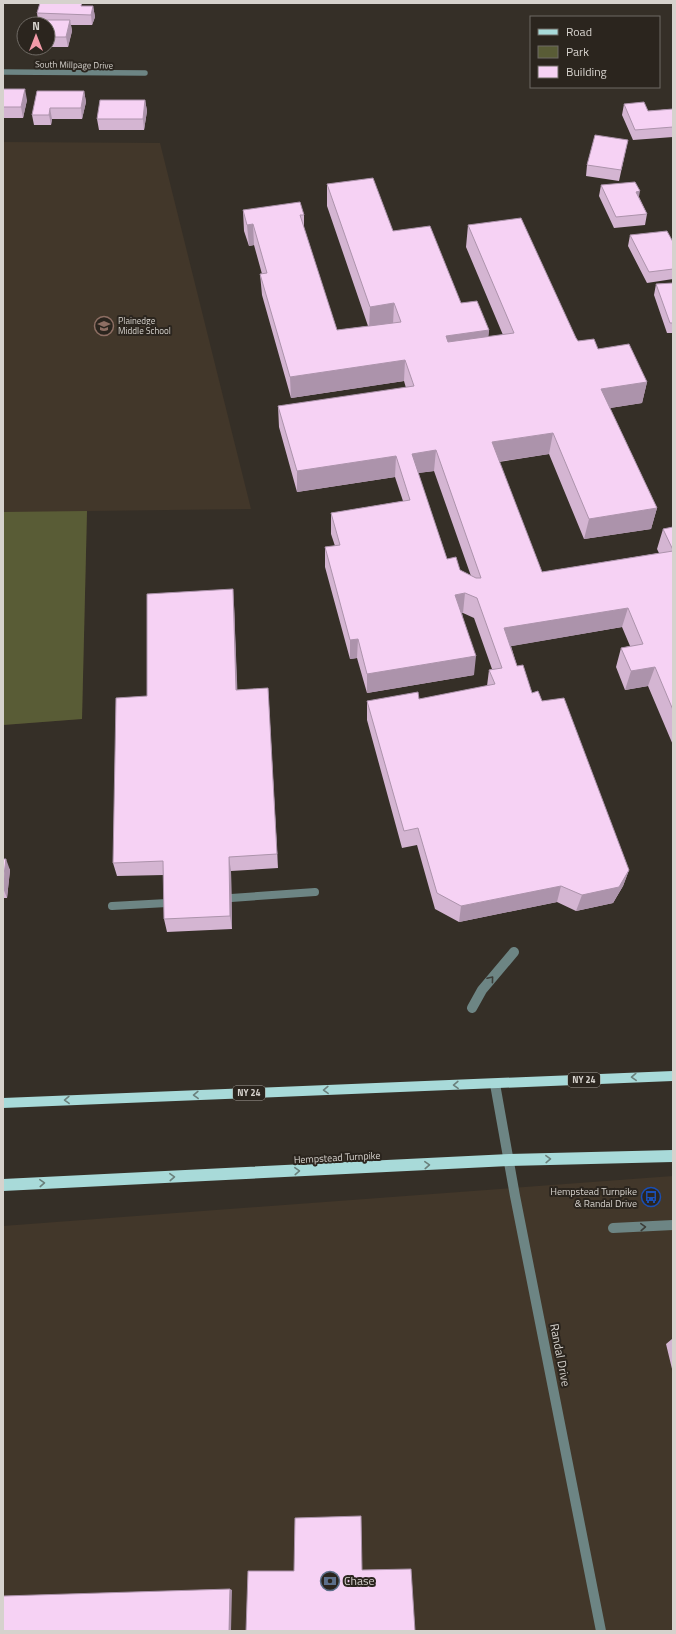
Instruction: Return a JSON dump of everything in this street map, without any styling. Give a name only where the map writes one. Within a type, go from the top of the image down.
[{"type":"main road","name":"NY 24","points":[[3,1103],[673,1076]]},
{"type":"main road","name":"Hempstead Turnpike","points":[[3,1185],[509,1160],[673,1156]]},
{"type":"street","name":"South Millpage Drive","points":[[3,72],[145,73]]},
{"type":"street","points":[[231,898],[315,892]]},
{"type":"street","points":[[112,906],[167,903]]},
{"type":"street","points":[[472,1008],[482,990],[514,952]]},
{"type":"street","name":"Randal Drive","points":[[495,1084],[601,1631]]},
{"type":"street","points":[[613,1228],[673,1225]]},
{"type":"shaded area","name":"Plainedge Middle School","points":[[3,142],[160,143],[251,509],[87,511],[82,719],[3,725]]},
{"type":"shaded area","points":[[673,1176],[673,1631],[3,1631],[3,1226]]},
{"type":"green space","points":[[87,511],[82,719],[3,725],[3,512]]},
{"type":"building","points":[[40,3],[82,3],[81,6],[93,6],[91,15],[37,13]]},
{"type":"building","points":[[56,20],[70,20],[66,37],[56,37]]},
{"type":"building","points":[[3,89],[25,89],[21,107],[3,107]]},
{"type":"building","points":[[37,91],[84,91],[81,108],[50,108],[49,115],[32,115]]},
{"type":"building","points":[[100,100],[145,100],[143,119],[97,119]]},
{"type":"building","points":[[644,102],[648,111],[673,109],[673,127],[635,130],[624,104]]},
{"type":"building","points":[[595,135],[628,140],[621,170],[587,165]]},
{"type":"building","points":[[373,178],[393,231],[430,226],[461,303],[477,301],[489,330],[446,336],[448,342],[514,333],[468,225],[521,218],[578,341],[594,339],[598,349],[629,344],[647,382],[601,389],[657,508],[589,519],[553,433],[492,442],[542,572],[673,551],[673,710],[655,667],[631,671],[621,648],[643,644],[628,608],[504,628],[517,666],[523,665],[532,693],[538,691],[542,701],[564,698],[629,870],[619,887],[582,895],[561,886],[461,906],[437,893],[418,828],[404,831],[367,701],[418,692],[419,699],[495,684],[489,670],[502,668],[477,598],[465,593],[455,595],[476,656],[367,674],[358,639],[350,640],[325,547],[340,545],[331,513],[410,500],[396,456],[297,471],[278,406],[414,386],[405,360],[290,377],[260,274],[267,273],[253,224],[247,225],[243,210],[300,202],[304,215],[300,215],[337,330],[401,322],[394,303],[370,307],[327,184]],"holes":[[[436,450],[481,578],[476,578],[460,570],[456,557],[447,559],[412,454]]]},
{"type":"building","points":[[635,182],[640,191],[636,192],[647,214],[616,217],[601,185]]},
{"type":"building","points":[[667,231],[673,242],[673,269],[649,272],[630,235]]},
{"type":"building","points":[[673,283],[673,323],[670,323],[656,284]]},
{"type":"building","points":[[673,527],[673,550],[663,529]]},
{"type":"building","points":[[233,589],[236,690],[268,688],[277,854],[229,857],[230,916],[164,919],[163,861],[113,863],[116,698],[147,696],[147,594]]},
{"type":"building","points":[[3,859],[6,859],[3,883]]},
{"type":"building","name":"Chase","points":[[361,1516],[362,1570],[411,1569],[415,1631],[246,1631],[248,1571],[294,1571],[295,1518]]},
{"type":"building","points":[[230,1589],[229,1631],[3,1631],[3,1596]]},
{"type":"place","name":"Plainedge Middle School","points":[[104,326]]},
{"type":"place","name":"Hempstead Turnpike & Randal Drive","points":[[651,1197]]},
{"type":"place","name":"Chase","points":[[330,1581]]}]
